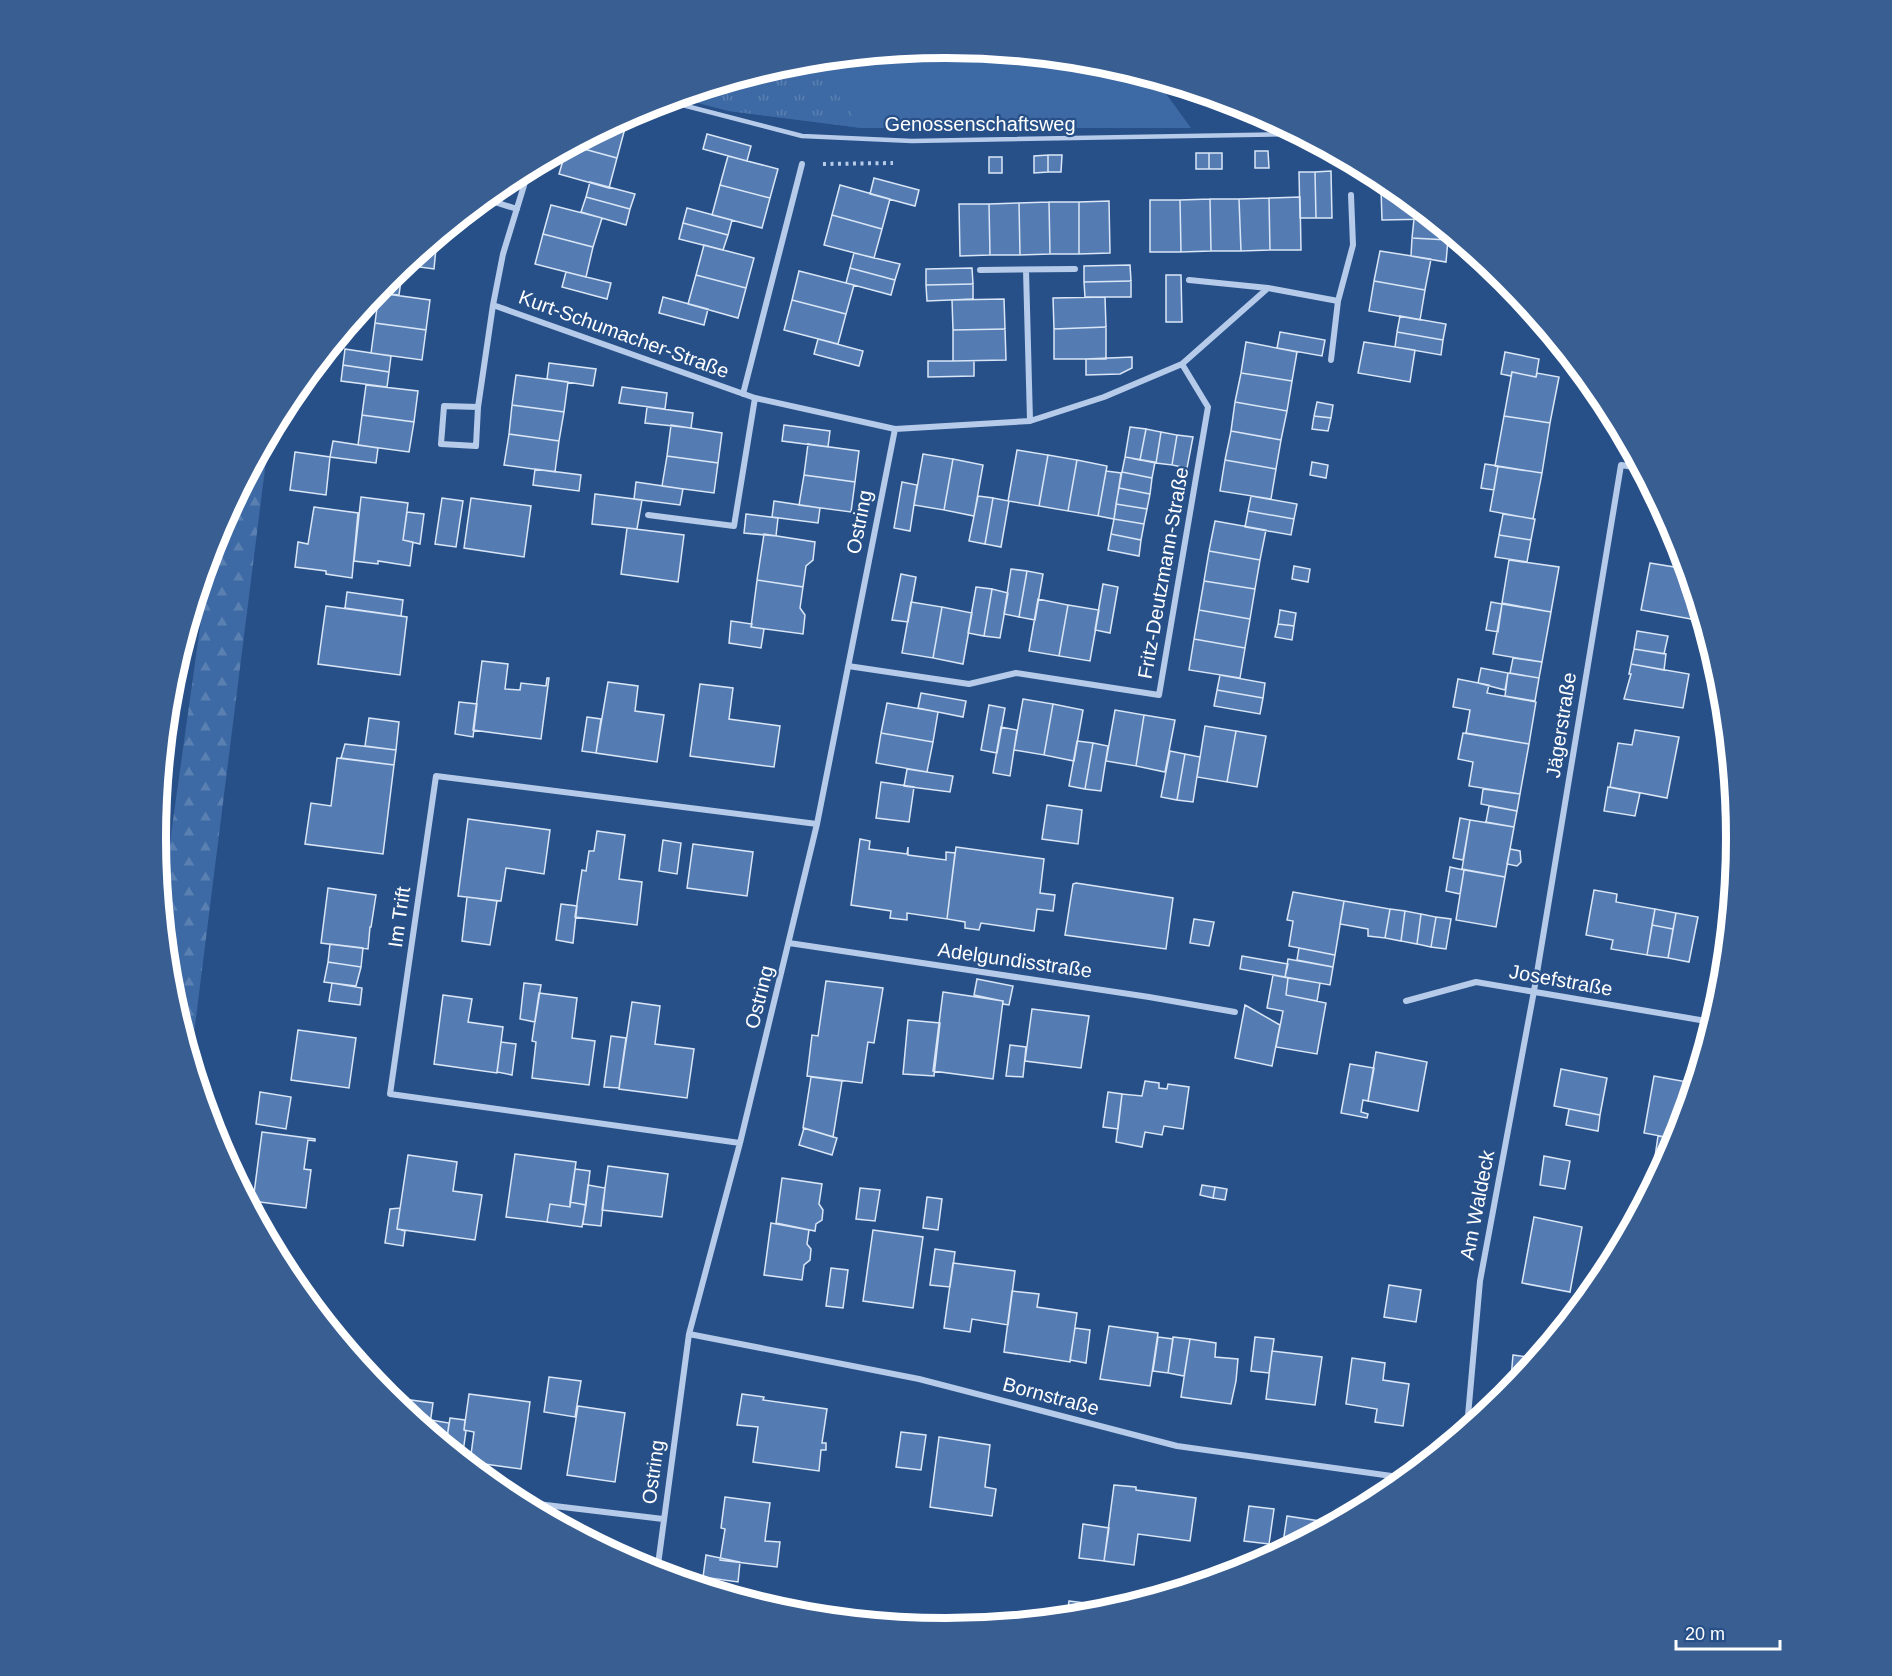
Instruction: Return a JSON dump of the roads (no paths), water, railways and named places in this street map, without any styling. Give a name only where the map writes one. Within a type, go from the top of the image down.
[{"type":"street","name":"Kurt-Schumacher-Straße","points":[[743,394],[802,164]]},
{"type":"street","name":"Kurt-Schumacher-Straße","points":[[478,407],[444,406],[441,444],[476,446],[478,407],[493,305],[503,254],[525,183]]},
{"type":"street","points":[[1331,360],[1338,301],[1353,245],[1351,195]]},
{"type":"street","points":[[496,202],[517,208]]},
{"type":"street","points":[[980,270],[1075,269]]},
{"type":"street","points":[[1026,270],[1030,421]]},
{"type":"street","points":[[1189,280],[1268,288],[1338,301]]},
{"type":"street","name":"Kurt-Schumacher-Straße","points":[[493,305],[755,398],[895,429],[1030,421],[1104,397],[1182,364],[1268,288]]},
{"type":"street","name":"Fritz-Deutzmann-Straße","points":[[848,666],[969,684],[1016,673],[1159,695],[1208,407],[1182,364]]},
{"type":"street","points":[[648,515],[734,526],[755,398]]},
{"type":"street","name":"Ostring","points":[[658,1562],[689,1334],[740,1143],[817,824],[895,429]]},
{"type":"street","name":"Jägerstraße","points":[[1534,991],[1621,465],[1631,467]]},
{"type":"street","name":"Im Trift","points":[[740,1143],[390,1094],[436,776],[817,824]]},
{"type":"street","name":"Adelgundisstraße","points":[[789,943],[1235,1012]]},
{"type":"street","name":"Josefstraße","points":[[1406,1001],[1476,982],[1704,1021]]},
{"type":"street","name":"Am Waldeck","points":[[1468,1417],[1479,1281],[1534,991]]},
{"type":"street","name":"Bornstraße","points":[[689,1334],[919,1379],[1177,1446],[1393,1476]]},
{"type":"street","points":[[543,1505],[663,1519]]},
{"type":"lane","name":"Genossenschaftsweg","points":[[682,105],[802,136],[912,141],[1280,134]]}]
